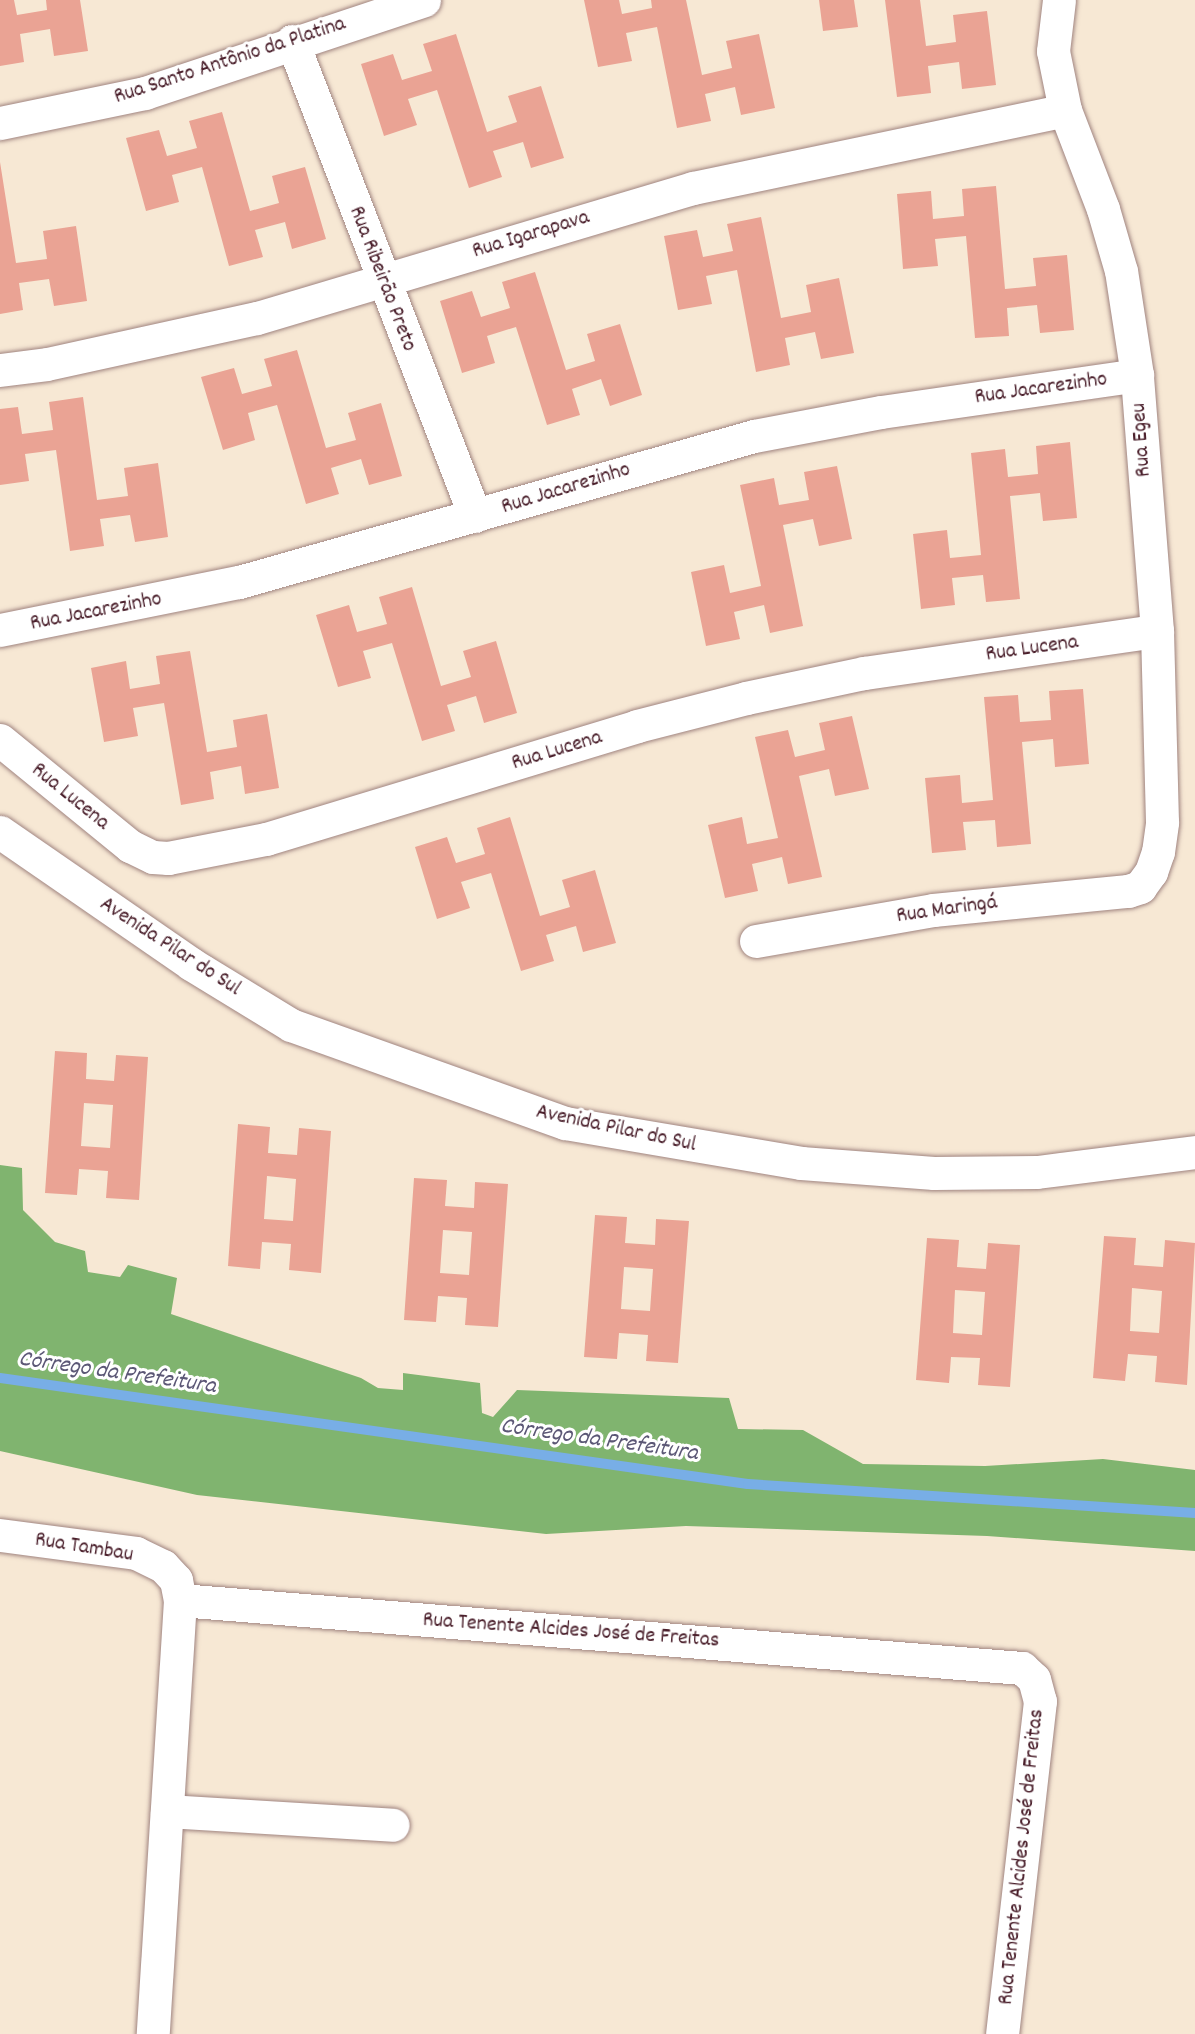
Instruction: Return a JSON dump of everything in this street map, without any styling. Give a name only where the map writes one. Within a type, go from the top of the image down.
[{"type":"street","name":"Rua Santo Antônio da Platina","points":[[0,123],[145,93],[292,41],[424,0]]},
{"type":"street","name":"Rua Egeu","points":[[1059,0],[1053,51],[1065,110],[1103,208],[1121,271],[1137,375],[1157,631],[1162,822],[1151,872],[1140,887]]},
{"type":"street","name":"Rua Ribeirão Preto","points":[[292,41],[382,281],[475,516]]},
{"type":"street","name":"Rua Igarapava","points":[[0,370],[47,364],[257,318],[693,188],[1065,110]]},
{"type":"street","name":"Rua Jacarezinho","points":[[0,630],[239,582],[754,436],[881,412],[1137,375]]},
{"type":"street","name":"Rua Lucena","points":[[0,740],[130,846],[153,857],[168,858],[266,839],[637,726],[746,698],[864,673],[1157,631]]},
{"type":"street","name":"Avenida Pilar do Sul","points":[[0,832],[191,964],[291,1025],[565,1123],[801,1163],[934,1173],[1037,1172],[1195,1152]]},
{"type":"street","name":"Rua Maringá","points":[[756,941],[933,910],[1140,887]]},
{"type":"street","name":"Rua Tambau","points":[[0,1535],[136,1553],[163,1566],[176,1580],[180,1600]]},
{"type":"street","points":[[153,2034],[180,1600]]},
{"type":"street","name":"Rua Tenente Alcides José de Freitas","points":[[180,1600],[1022,1668],[1034,1679],[1040,1701],[1002,2034]]},
{"type":"street","points":[[167,1811],[393,1825]]},
{"type":"green space","points":[[0,1165],[22,1168],[23,1210],[55,1242],[85,1251],[88,1272],[120,1277],[128,1265],[177,1278],[171,1314],[361,1378],[378,1388],[403,1390],[403,1373],[480,1383],[482,1413],[493,1417],[517,1390],[729,1398],[738,1429],[803,1430],[863,1464],[985,1466],[1103,1459],[1195,1470],[1195,1551],[987,1536],[686,1526],[546,1534],[197,1495],[0,1451]]},
{"type":"building","points":[[0,0],[14,0],[17,15],[47,10],[46,0],[80,0],[88,51],[54,56],[50,29],[20,34],[24,62],[0,66]]},
{"type":"building","points":[[584,0],[619,0],[622,14],[652,8],[651,0],[686,0],[702,75],[732,68],[726,41],[759,34],[775,108],[741,115],[735,87],[705,94],[711,121],[677,128],[657,27],[626,33],[632,61],[598,67]]},
{"type":"building","points":[[819,0],[854,0],[858,27],[823,31]]},
{"type":"building","points":[[885,0],[920,0],[926,46],[956,42],[953,15],[987,11],[996,85],[962,89],[959,62],[928,66],[931,93],[897,97]]},
{"type":"building","points":[[456,34],[487,132],[517,122],[508,96],[541,86],[564,158],[531,168],[523,142],[493,151],[502,177],[469,188],[437,90],[408,99],[417,125],[384,136],[361,64],[393,54],[402,80],[432,71],[423,44]]},
{"type":"building","points":[[222,112],[250,211],[279,203],[272,176],[305,167],[326,239],[292,249],[285,222],[255,230],[263,257],[229,266],[202,167],[172,175],[179,202],[146,211],[126,138],[159,130],[167,156],[197,148],[189,121]]},
{"type":"building","points":[[0,162],[16,263],[47,259],[43,231],[76,226],[87,301],[54,306],[49,279],[19,283],[23,310],[0,314]]},
{"type":"building","points":[[996,186],[1005,289],[1036,286],[1033,258],[1067,255],[1074,330],[1040,333],[1037,305],[1007,308],[1009,336],[975,338],[966,236],[935,239],[938,266],[903,269],[897,194],[931,191],[933,219],[964,216],[962,189]]},
{"type":"building","points":[[761,217],[781,318],[811,312],[806,285],[839,278],[854,353],[821,359],[815,332],[785,338],[790,365],[756,372],[737,270],[706,276],[712,304],[678,310],[664,236],[697,230],[703,257],[733,251],[727,224]]},
{"type":"building","points":[[535,272],[566,370],[595,361],[587,334],[620,324],[642,395],[610,406],[601,379],[572,389],[580,415],[547,425],[516,327],[487,336],[495,363],[462,373],[440,301],[472,291],[481,317],[510,308],[502,282]]},
{"type":"building","points":[[297,350],[326,448],[356,440],[348,413],[381,403],[402,476],[369,485],[361,459],[331,468],[339,494],[306,504],[277,405],[248,413],[255,440],[223,450],[201,377],[234,368],[242,394],[272,386],[264,359]]},
{"type":"building","points":[[83,397],[97,500],[128,496],[124,468],[158,463],[168,537],[135,542],[130,515],[100,519],[104,546],[70,551],[56,450],[25,454],[29,481],[0,485],[0,409],[18,407],[22,434],[53,430],[49,402]]},
{"type":"building","points":[[1070,442],[1077,518],[1043,521],[1040,493],[1010,496],[1020,599],[986,602],[983,575],[952,578],[955,605],[921,609],[913,534],[947,530],[950,558],[981,555],[971,453],[1005,449],[1008,477],[1038,474],[1036,446]]},
{"type":"building","points":[[837,466],[852,539],[819,546],[813,519],[783,525],[803,626],[770,633],[764,605],[734,612],[740,639],[706,646],[691,572],[724,565],[730,593],[761,586],[740,485],[774,478],[779,505],[809,500],[804,472]]},
{"type":"building","points":[[412,587],[441,686],[471,677],[463,651],[496,641],[517,713],[484,723],[476,696],[447,705],[455,731],[422,741],[392,643],[363,651],[371,678],[338,687],[316,615],[349,605],[357,632],[387,624],[379,597]]},
{"type":"building","points":[[190,651],[207,752],[237,747],[233,720],[267,714],[279,788],[245,794],[241,766],[210,772],[214,799],[181,805],[164,703],[133,708],[138,736],[104,742],[91,668],[126,661],[130,689],[160,684],[156,656]]},
{"type":"building","points":[[1083,689],[1089,764],[1055,767],[1053,739],[1022,742],[1031,844],[997,847],[995,820],[963,822],[966,850],[932,853],[925,778],[960,775],[962,803],[993,800],[984,697],[1018,695],[1020,722],[1051,720],[1049,691]]},
{"type":"building","points":[[852,716],[869,789],[835,796],[829,769],[799,776],[822,877],[788,884],[782,857],[752,864],[758,891],[725,898],[708,825],[742,817],[747,844],[778,838],[755,737],[788,730],[795,757],[825,750],[819,723]]},
{"type":"building","points":[[510,817],[540,916],[570,907],[562,880],[595,870],[616,943],[583,952],[576,926],[546,935],[554,961],[521,971],[491,873],[461,882],[470,908],[437,919],[415,847],[447,837],[456,863],[485,854],[477,828]]},
{"type":"building","points":[[55,1051],[87,1053],[86,1079],[114,1081],[116,1055],[148,1057],[139,1200],[106,1198],[108,1171],[79,1169],[77,1195],[45,1193]],"holes":[[[84,1103],[113,1105],[110,1148],[81,1146]]]},
{"type":"building","points":[[238,1124],[270,1127],[268,1153],[297,1155],[299,1128],[331,1131],[321,1273],[289,1270],[291,1244],[262,1242],[260,1269],[228,1266]],"holes":[[[267,1176],[296,1179],[293,1221],[264,1219]]]},
{"type":"building","points":[[414,1178],[447,1180],[445,1206],[474,1208],[475,1182],[508,1184],[498,1327],[465,1325],[467,1298],[438,1296],[436,1322],[404,1320]],"holes":[[[443,1230],[472,1232],[469,1275],[440,1273]]]},
{"type":"building","points":[[595,1215],[627,1217],[625,1243],[655,1245],[656,1219],[689,1221],[678,1363],[646,1361],[648,1335],[619,1333],[617,1359],[584,1357]],"holes":[[[624,1267],[653,1269],[650,1311],[621,1309]]]},
{"type":"building","points":[[1104,1236],[1136,1238],[1134,1265],[1163,1267],[1165,1240],[1195,1243],[1187,1385],[1155,1382],[1157,1356],[1128,1354],[1125,1381],[1093,1378]],"holes":[[[1132,1288],[1162,1291],[1159,1333],[1130,1331]]]},
{"type":"building","points":[[927,1238],[959,1240],[957,1267],[986,1269],[988,1243],[1020,1245],[1010,1387],[978,1385],[980,1358],[951,1357],[949,1383],[916,1380]],"holes":[[[955,1290],[985,1292],[982,1335],[953,1333]]]},
{"type":"waterway","name":"Córrego da Prefeitura","points":[[0,1378],[748,1484],[1195,1513]]}]
